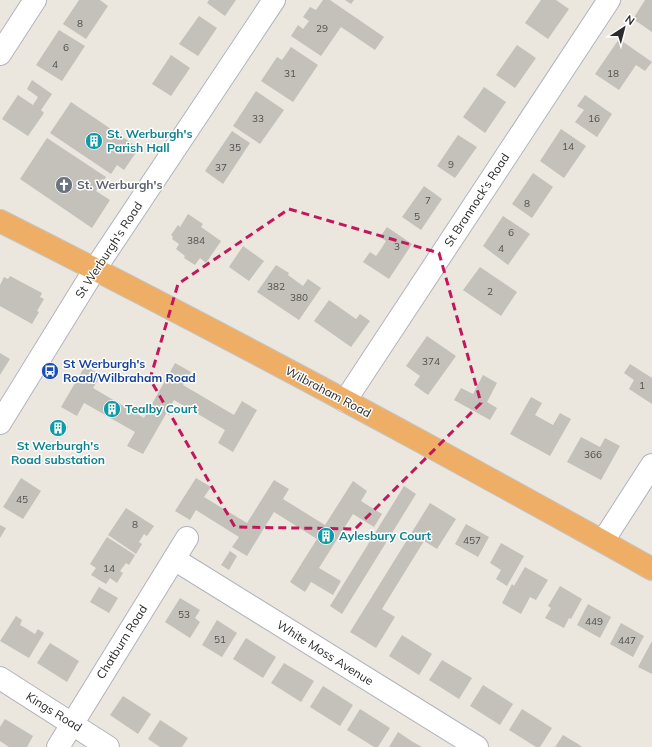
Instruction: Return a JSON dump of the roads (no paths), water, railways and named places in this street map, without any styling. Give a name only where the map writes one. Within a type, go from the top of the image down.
[{"type":"highway","name":"Wilbraham Road","points":[[0,221],[95,269],[345,401],[652,569]]},
{"type":"street","points":[[0,54],[35,0]]},
{"type":"street","name":"St Werburgh's Road","points":[[0,422],[95,269],[274,0]]},
{"type":"street","name":"St Brannock's Road","points":[[345,401],[609,0]]},
{"type":"street","points":[[603,541],[652,465]]},
{"type":"street","name":"Chatburn Road","points":[[58,747],[187,538]]},
{"type":"street","name":"White Moss Avenue","points":[[174,560],[477,747]]},
{"type":"street","name":"Kings Road","points":[[0,678],[108,747]]},
{"type":"place","name":"St. Werburgh's Parish Hall","points":[[94,141]]},
{"type":"place","name":"St. Werburgh's","points":[[64,185]]},
{"type":"place","name":"St Werburgh's Road/Wilbraham Road","points":[[50,371]]},
{"type":"place","name":"Tealby Court","points":[[112,409]]},
{"type":"place","name":"St Werburgh's Road substation","points":[[58,428]]},
{"type":"place","name":"Aylesbury Court","points":[[326,536]]}]
